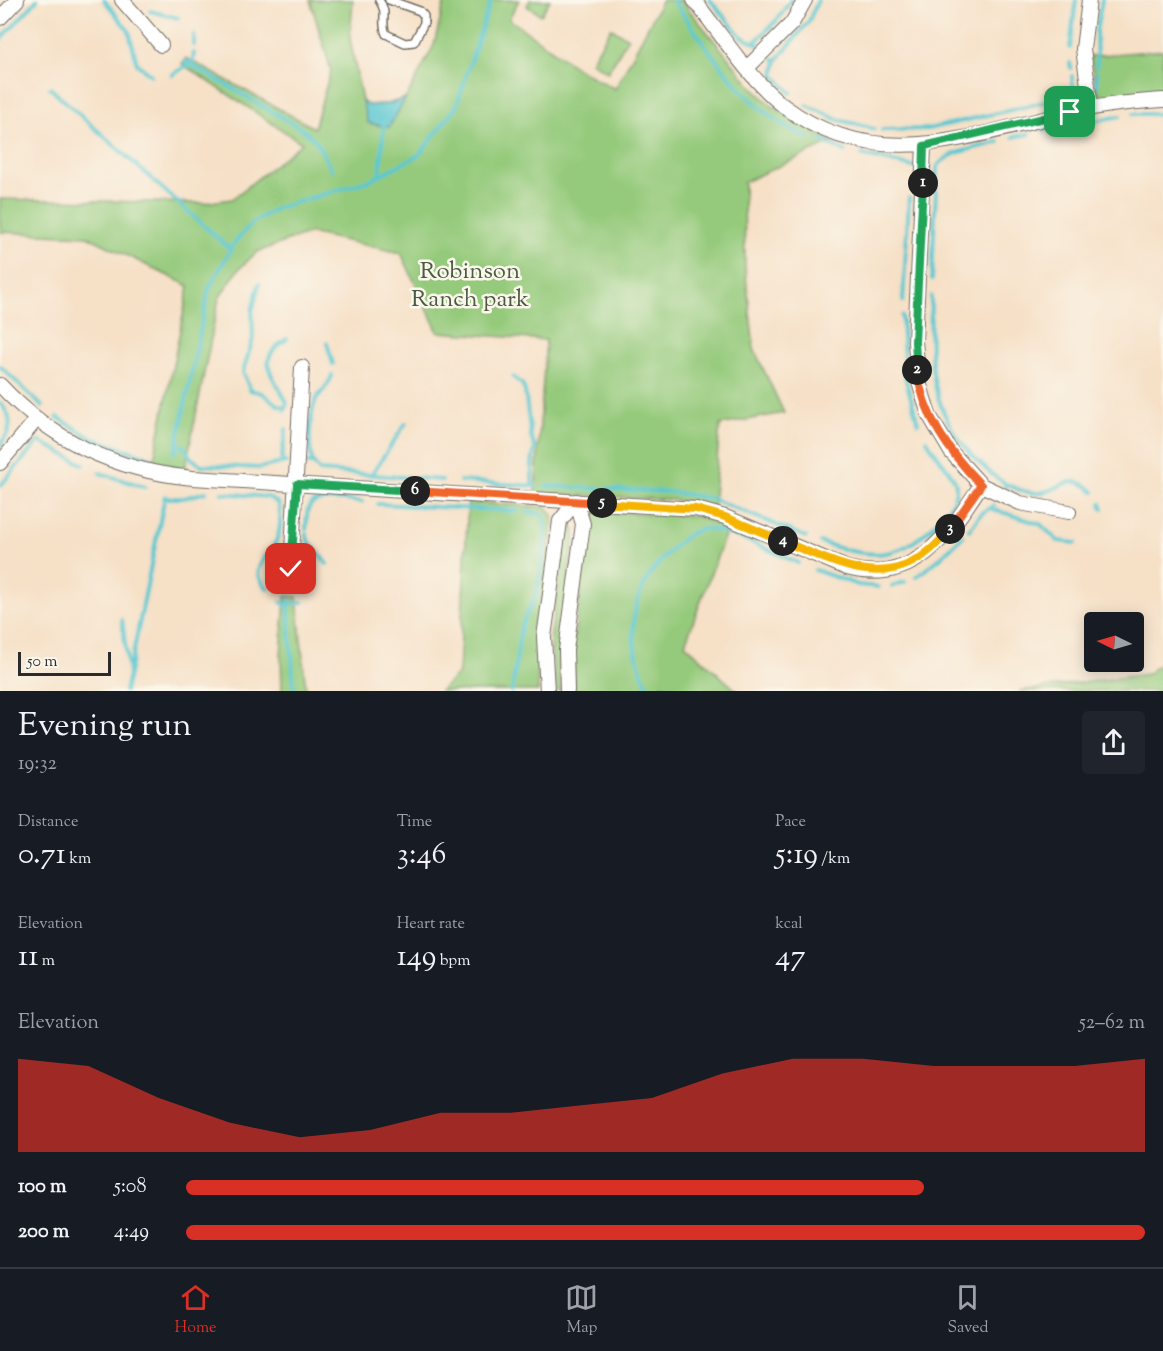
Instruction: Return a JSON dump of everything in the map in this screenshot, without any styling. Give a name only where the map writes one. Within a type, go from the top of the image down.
[{"type":"street","points":[[0,18],[17,0]]},
{"type":"street","points":[[122,0],[161,45]]},
{"type":"street","points":[[693,0],[748,67],[786,107],[833,132],[883,145],[924,146],[1091,108],[1163,100]]},
{"type":"street","points":[[748,67],[792,23],[805,0]]},
{"type":"street","points":[[1089,0],[1083,49],[1091,108]]},
{"type":"street","points":[[924,146],[915,342],[918,376],[926,406],[938,432],[951,452],[981,485],[1020,503],[1069,512]]},
{"type":"street","points":[[291,569],[302,367]]},
{"type":"street","points":[[0,385],[36,420],[82,448],[139,470],[175,476],[686,508],[710,513],[847,568],[878,572],[905,566],[931,549],[957,521],[981,485]]},
{"type":"street","points":[[0,463],[36,420]]},
{"type":"street","points":[[547,691],[543,646],[560,521],[576,501]]},
{"type":"street","points":[[567,691],[566,650],[583,524],[576,501]]},
{"type":"lane","points":[[379,0],[386,11],[383,25],[386,34],[405,43],[414,42],[424,23],[424,16],[420,11],[389,0]]},
{"type":"green space","name":"Robinson Ranch park","points":[[310,0],[353,0],[350,39],[362,101],[367,105],[388,104],[406,98],[434,45],[445,0],[519,0],[509,19],[580,70],[615,89],[662,0],[681,0],[753,88],[772,106],[833,142],[744,182],[745,267],[754,349],[784,413],[720,425],[713,507],[674,500],[535,493],[546,340],[438,332],[401,253],[310,233],[257,252],[238,270],[219,298],[185,470],[153,464],[189,286],[87,236],[0,232],[0,199],[204,203],[232,199],[302,143],[182,64],[186,58],[314,128],[331,70]]},
{"type":"green space","points":[[530,0],[550,0],[541,15],[527,6]]},
{"type":"green space","points":[[611,28],[628,38],[608,72],[591,62]]},
{"type":"green space","points":[[1163,50],[1163,95],[1107,98],[1097,93],[1090,56]]},
{"type":"green space","points":[[468,502],[547,507],[554,517],[537,641],[538,691],[440,691],[459,673]]},
{"type":"green space","points":[[602,511],[695,516],[728,527],[685,644],[737,691],[574,691],[573,645],[590,523],[595,513]]},
{"type":"green space","points":[[570,527],[575,533],[560,646],[561,691],[557,691],[550,641],[565,534]]},
{"type":"green space","points":[[285,596],[297,597],[306,691],[282,691],[281,656]]},
{"type":"green space","points":[[1163,661],[1163,691],[1020,691],[1147,674]]},
{"type":"water","points":[[406,98],[389,127],[368,123],[362,101],[367,105],[388,104]]},
{"type":"water","points":[[662,685],[683,691],[653,691]]},
{"type":"waterway","points":[[0,40],[37,0]]},
{"type":"waterway","points":[[104,0],[129,31],[137,64],[151,75]]},
{"type":"waterway","points":[[175,453],[209,288],[235,242],[252,223],[277,208],[368,181],[419,155],[456,107],[491,0]]},
{"type":"waterway","points":[[673,0],[716,60],[748,97],[787,127],[809,138]]},
{"type":"waterway","points":[[710,0],[741,36],[759,45]]},
{"type":"waterway","points":[[755,42],[777,20],[791,0]]},
{"type":"waterway","points":[[777,60],[809,21],[818,0]]},
{"type":"waterway","points":[[1070,48],[1076,0]]},
{"type":"waterway","points":[[1097,67],[1096,32],[1102,0]]},
{"type":"waterway","points":[[150,11],[178,18]]},
{"type":"waterway","points":[[194,34],[194,45]]},
{"type":"waterway","points":[[192,66],[194,53]]},
{"type":"waterway","points":[[774,59],[777,60],[774,75],[791,93]]},
{"type":"waterway","points":[[185,61],[302,129],[316,141],[332,170]]},
{"type":"waterway","points":[[1070,63],[1071,68]]},
{"type":"waterway","points":[[172,75],[189,64]]},
{"type":"waterway","points":[[1097,73],[1097,86]]},
{"type":"waterway","points":[[1072,76],[1073,92]]},
{"type":"waterway","points":[[50,88],[230,249]]},
{"type":"waterway","points":[[882,130],[928,129],[1049,101],[1078,90]]},
{"type":"waterway","points":[[807,105],[836,119],[874,129]]},
{"type":"waterway","points":[[1133,114],[1163,114]]},
{"type":"waterway","points":[[1044,131],[1120,116]]},
{"type":"waterway","points":[[380,175],[384,123]]},
{"type":"waterway","points":[[1013,137],[1029,134]]},
{"type":"waterway","points":[[820,140],[845,151]]},
{"type":"waterway","points":[[932,279],[937,167],[942,161],[956,153],[999,142]]},
{"type":"waterway","points":[[862,155],[914,167]]},
{"type":"waterway","points":[[903,301],[909,198]]},
{"type":"waterway","points":[[259,284],[252,311],[253,339],[243,372],[250,390],[262,393],[279,406],[286,407]]},
{"type":"waterway","points":[[931,296],[934,380],[946,418],[971,454],[1006,484]]},
{"type":"waterway","points":[[902,316],[905,377],[918,423]]},
{"type":"waterway","points":[[285,410],[287,403],[273,378],[269,363],[270,355],[287,339]]},
{"type":"waterway","points":[[327,343],[333,364]]},
{"type":"waterway","points":[[0,366],[42,406]]},
{"type":"waterway","points":[[313,463],[310,441],[313,409],[317,398],[329,383],[332,375]]},
{"type":"waterway","points":[[513,377],[522,384],[525,391],[531,437],[535,448],[532,462],[532,485]]},
{"type":"waterway","points":[[0,403],[8,414],[10,424],[0,445]]},
{"type":"waterway","points":[[57,417],[91,438],[151,458]]},
{"type":"waterway","points":[[372,474],[406,423]]},
{"type":"waterway","points":[[281,463],[286,429]]},
{"type":"waterway","points":[[820,542],[855,552],[884,553],[898,550],[926,533],[951,503],[955,496],[956,486],[952,476],[927,440]]},
{"type":"waterway","points":[[0,486],[39,441],[84,465]]},
{"type":"waterway","points":[[177,443],[201,465],[259,468],[286,462]]},
{"type":"waterway","points":[[307,463],[313,463],[320,471],[442,480]]},
{"type":"waterway","points":[[100,473],[145,487]]},
{"type":"waterway","points":[[460,481],[536,486]]},
{"type":"waterway","points":[[1005,486],[1006,484],[1025,492],[1038,493],[1078,482],[1094,492]]},
{"type":"waterway","points":[[546,486],[670,492],[710,498],[806,537]]},
{"type":"waterway","points":[[164,498],[184,498],[206,492]]},
{"type":"waterway","points":[[222,493],[268,497],[278,503],[280,511],[278,536],[259,568],[261,581],[268,589]]},
{"type":"waterway","points":[[129,674],[165,496]]},
{"type":"waterway","points":[[306,529],[308,510],[316,501],[332,499],[362,502]]},
{"type":"waterway","points":[[1101,503],[1103,509]]},
{"type":"waterway","points":[[378,504],[518,511]]},
{"type":"waterway","points":[[969,530],[981,514],[994,505]]},
{"type":"waterway","points":[[989,508],[1040,524],[1058,541],[1076,543]]},
{"type":"waterway","points":[[512,691],[521,626],[535,597],[546,530],[543,514],[528,512]]},
{"type":"waterway","points":[[650,691],[636,652],[633,634],[634,616],[646,581],[657,565],[682,540],[703,529],[724,532],[798,563]]},
{"type":"waterway","points":[[306,534],[308,540],[327,564]]},
{"type":"waterway","points":[[916,577],[963,536]]},
{"type":"waterway","points":[[815,570],[858,585],[878,587]]},
{"type":"waterway","points":[[892,586],[905,582]]},
{"type":"waterway","points":[[288,599],[294,691]]},
{"type":"waterway","points":[[281,602],[285,605],[302,602]]},
{"type":"waterway","points":[[122,620],[129,674],[125,691]]},
{"type":"route","points":[[291,569],[297,484],[696,509],[725,517],[847,568],[878,572],[903,567],[914,562],[943,538],[981,485],[951,452],[938,432],[926,406],[916,365],[915,342],[924,146],[1070,112]]}]
